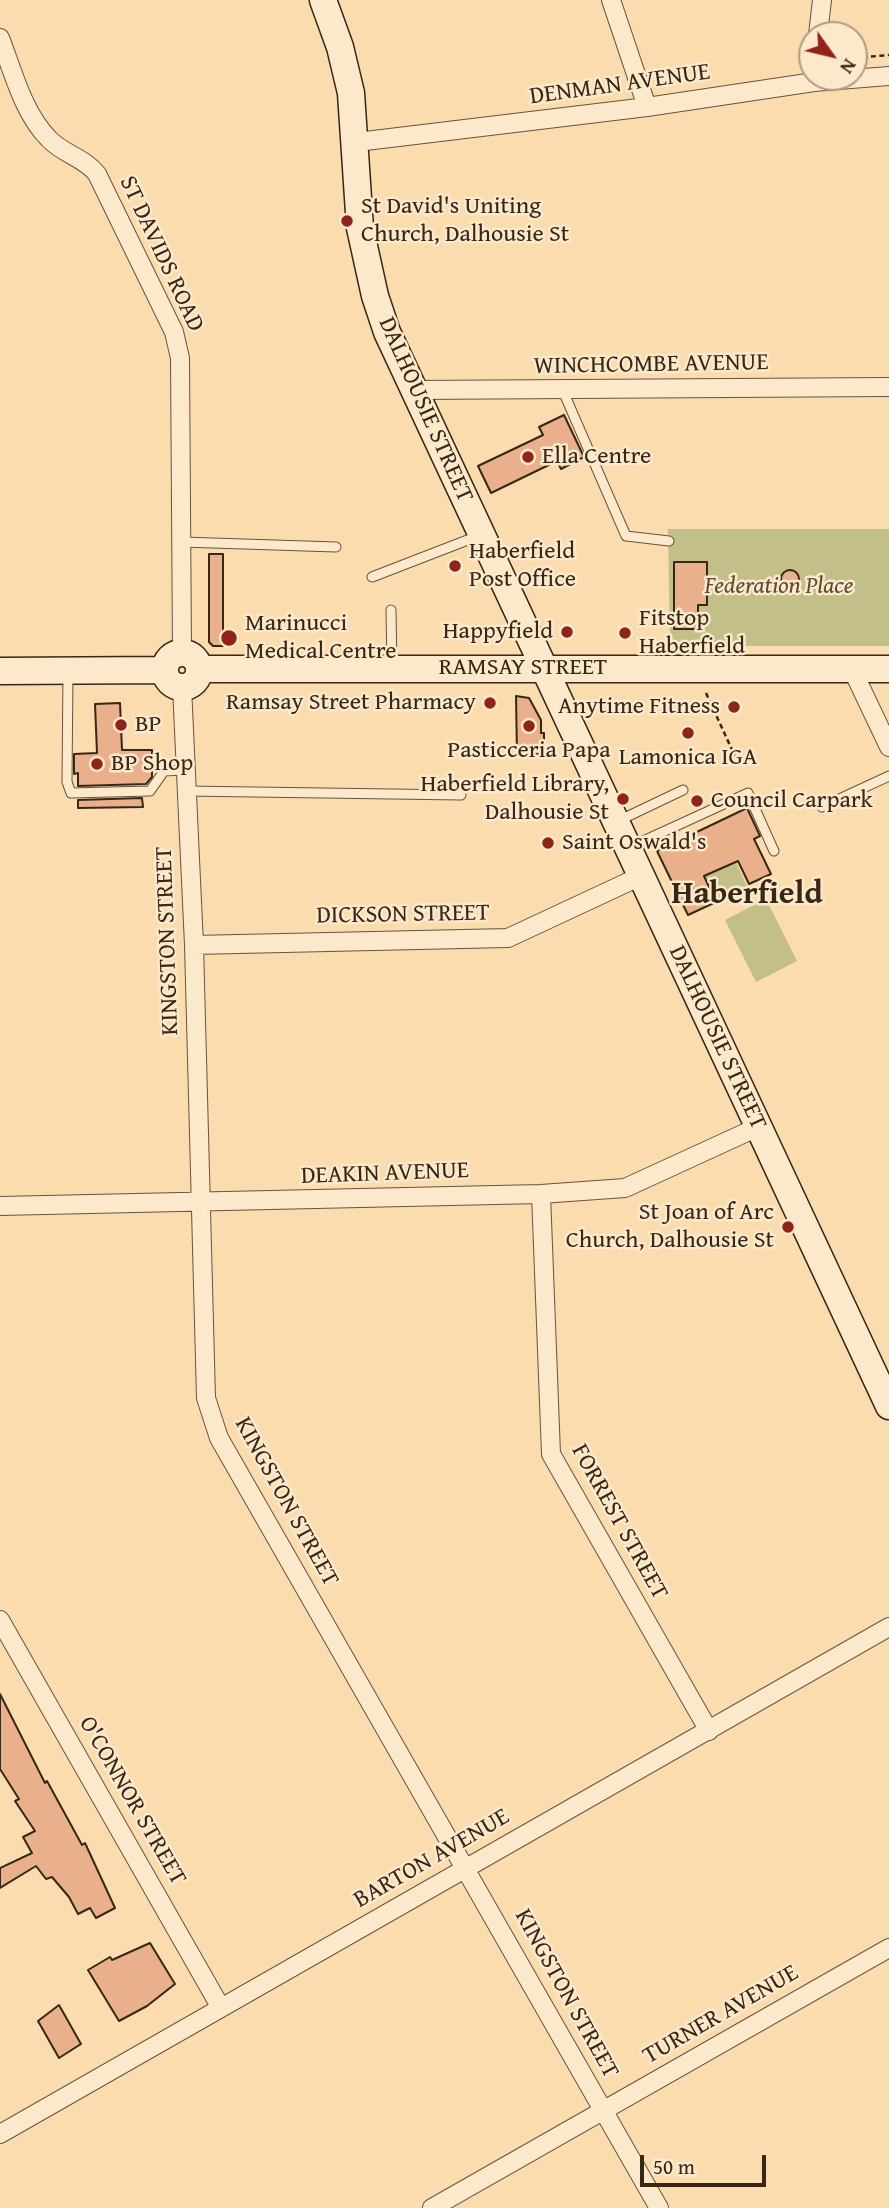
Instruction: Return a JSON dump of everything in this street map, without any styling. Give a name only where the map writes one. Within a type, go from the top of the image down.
[{"type":"street","name":"DALHOUSIE STREET","points":[[323,0],[347,73],[357,142],[358,198],[366,258],[387,332],[889,1406]]},
{"type":"street","points":[[611,0],[647,107]]},
{"type":"street","points":[[820,21],[822,0]]},
{"type":"street","name":"ST DAVIDS ROAD","points":[[0,38],[39,128],[58,148],[88,165],[97,174],[174,332],[180,358],[182,670]]},
{"type":"street","name":"DENMAN AVENUE","points":[[868,77],[889,76]]},
{"type":"street","name":"DENMAN AVENUE","points":[[357,142],[647,107],[798,82]]},
{"type":"street","name":"WINCHCOMBE AVENUE","points":[[413,390],[889,387]]},
{"type":"street","points":[[852,669],[889,747]]},
{"type":"street","name":"RAMSAY STREET","points":[[0,671],[889,669]]},
{"type":"street","name":"KINGSTON STREET","points":[[182,670],[194,944],[206,1398],[219,1438],[659,2208]]},
{"type":"street","name":"DICKSON STREET","points":[[194,944],[508,938],[640,876]]},
{"type":"street","name":"DEAKIN AVENUE","points":[[0,1206],[541,1194],[625,1188],[758,1127]]},
{"type":"street","name":"FORREST STREET","points":[[541,1194],[551,1454],[709,1731]]},
{"type":"street","name":"O'CONNOR STREET","points":[[0,1620],[221,2008]]},
{"type":"street","name":"BARTON AVENUE","points":[[0,2133],[889,1627]]},
{"type":"street","name":"TURNER AVENUE","points":[[432,2208],[889,1948]]},
{"type":"lane","points":[[563,391],[626,536],[668,541]]},
{"type":"lane","points":[[372,577],[481,535]]},
{"type":"lane","points":[[182,542],[337,547]]},
{"type":"lane","points":[[391,610],[392,669]]},
{"type":"lane","points":[[68,670],[66,782],[71,793],[150,791],[164,771],[185,770]]},
{"type":"lane","points":[[822,807],[889,776]]},
{"type":"lane","points":[[617,821],[683,790]]},
{"type":"lane","points":[[186,791],[461,795]]},
{"type":"lane","points":[[629,848],[748,793],[774,851]]},
{"type":"path","points":[[868,57],[889,55]]},
{"type":"path","points":[[706,693],[739,765]]},
{"type":"green space","name":"Federation Place","points":[[668,529],[889,529],[889,646],[670,646]]},
{"type":"green space","points":[[732,853],[747,886],[715,901],[700,868]]},
{"type":"green space","points":[[766,899],[797,961],[756,982],[725,920]]},
{"type":"building","points":[[564,415],[584,457],[561,469],[557,461],[491,493],[478,466],[543,435],[539,427]]},
{"type":"building","points":[[209,554],[223,554],[223,646],[213,646],[209,642]]},
{"type":"building","points":[[674,562],[707,562],[707,605],[698,605],[698,629],[674,629]]},
{"type":"building","points":[[790,570],[796,573],[799,579],[796,585],[790,588],[784,585],[781,579],[784,573]]},
{"type":"building","points":[[516,696],[529,698],[541,720],[544,754],[517,755]]},
{"type":"building","points":[[120,703],[122,750],[152,750],[152,777],[146,784],[78,786],[78,773],[74,774],[74,754],[97,753],[95,704]]},
{"type":"building","points":[[142,798],[143,807],[78,808],[78,800]]},
{"type":"building","points":[[747,808],[760,836],[754,839],[771,874],[749,884],[738,861],[704,876],[716,902],[688,915],[657,851]]},
{"type":"building","points":[[0,1694],[45,1783],[47,1781],[82,1845],[85,1843],[115,1908],[96,1918],[90,1908],[78,1914],[69,1897],[52,1877],[46,1879],[36,1866],[0,1888],[0,1868],[32,1853],[23,1837],[35,1831],[15,1801],[19,1799],[0,1769]]},
{"type":"building","points":[[150,1943],[175,1984],[147,2006],[119,2021],[88,1970],[110,1957],[112,1960]]},
{"type":"building","points":[[59,2005],[81,2044],[59,2058],[38,2021]]},
{"type":"place","name":"St David's Uniting Church, Dalhousie St","points":[[347,221]]},
{"type":"place","name":"Ella Centre","points":[[528,457]]},
{"type":"place","name":"Haberfield Post Office","points":[[455,566]]},
{"type":"place","name":"Happyfield","points":[[567,632]]},
{"type":"place","name":"Fitstop Haberfield","points":[[625,633]]},
{"type":"place","name":"Marinucci Medical Centre","points":[[229,638]]},
{"type":"place","name":"Ramsay Street Pharmacy","points":[[490,703]]},
{"type":"place","name":"Anytime Fitness","points":[[734,707]]},
{"type":"place","name":"BP","points":[[121,725]]},
{"type":"place","name":"Pasticceria Papa","points":[[529,726]]},
{"type":"place","name":"Lamonica IGA","points":[[688,733]]},
{"type":"place","name":"BP Shop","points":[[97,764]]},
{"type":"place","name":"Haberfield Library, Dalhousie St","points":[[623,799]]},
{"type":"place","name":"Council Carpark","points":[[697,801]]},
{"type":"place","name":"Saint Oswald's","points":[[548,843]]},
{"type":"place","name":"St Joan of Arc Church, Dalhousie St","points":[[788,1227]]},
{"type":"district","name":"Haberfield","points":[[747,895]]}]
